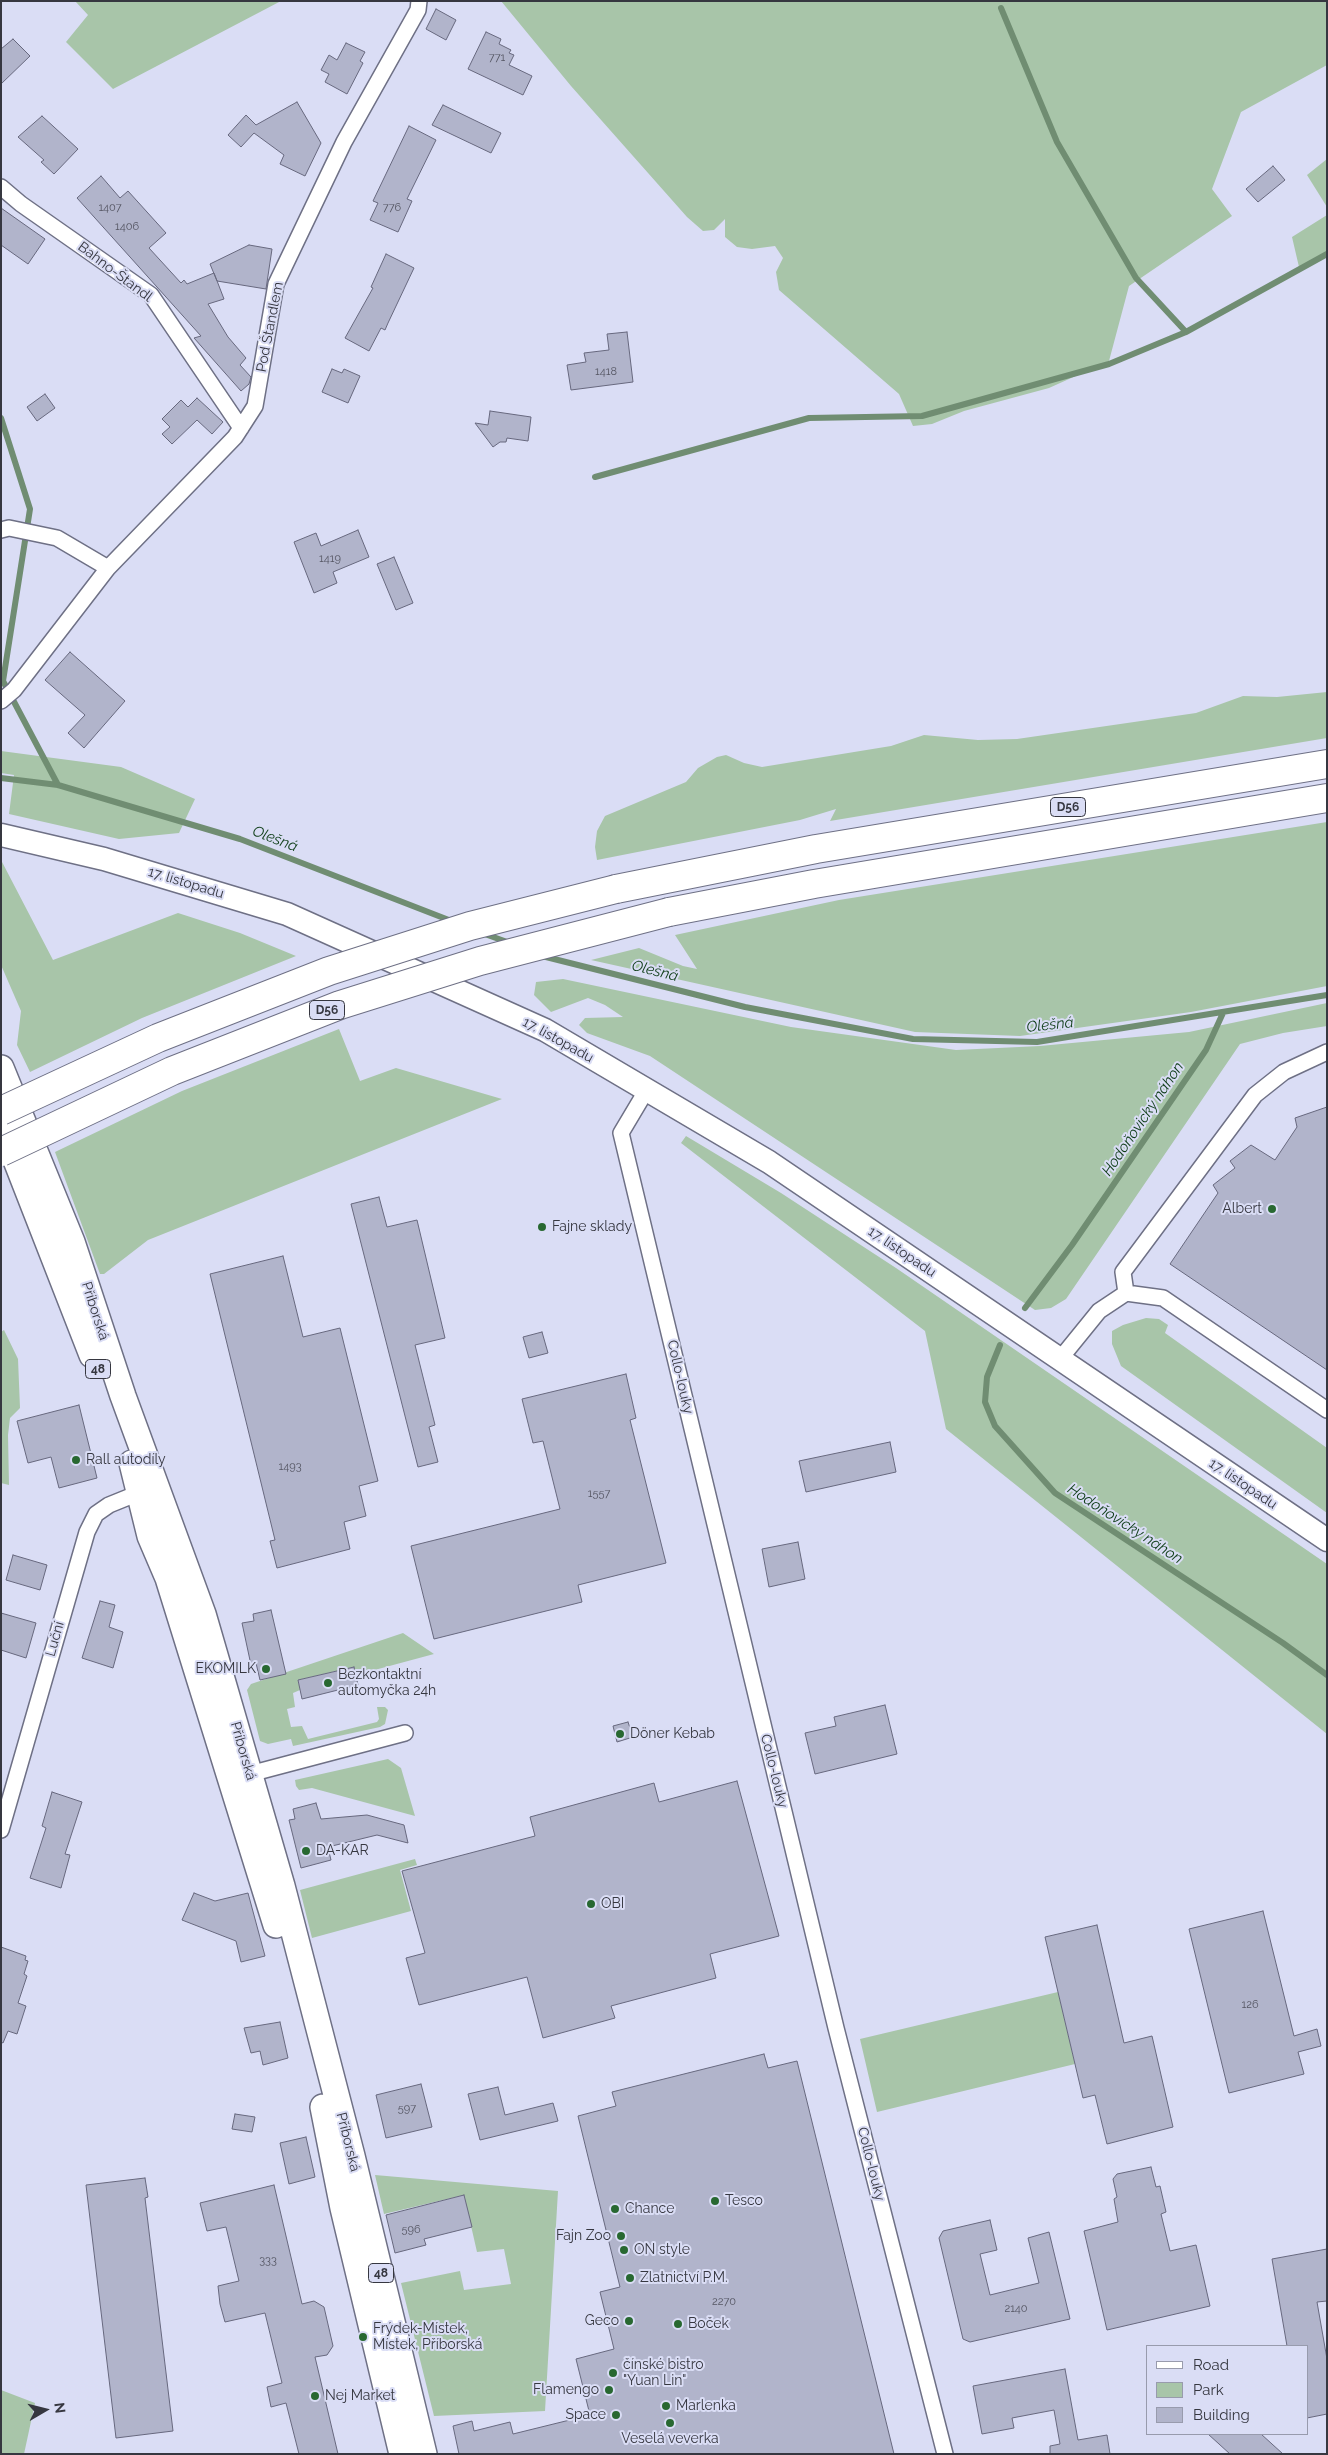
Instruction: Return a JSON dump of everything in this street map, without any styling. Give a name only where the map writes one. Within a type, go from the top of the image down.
[{"type":"highway","name":"D56","points":[[1,1111],[158,1038],[328,971],[470,926],[616,889],[816,849],[1327,764]]},
{"type":"highway","name":"D56","points":[[1,1152],[90,1108],[172,1071],[340,1005],[480,961],[669,912],[814,884],[1327,798]]},
{"type":"main road","name":"17. listopadu","points":[[1,835],[104,859],[287,914],[545,1030],[769,1162],[1327,1540]]},
{"type":"main road","name":"Příborská","points":[[1,1068],[72,1242],[147,1490],[150,1536],[168,1578],[282,1886],[331,2074],[424,2454]]},
{"type":"main road","name":"Příborská","points":[[1,1122],[110,1401],[133,1465],[147,1490]]},
{"type":"main road","name":"Příborská","points":[[240,1776],[324,2113],[343,2208],[402,2454]]},
{"type":"street","name":"Pod Štandlem","points":[[1,701],[14,690],[108,568],[235,437],[255,406],[276,284],[344,142],[418,10],[419,1]]},
{"type":"street","name":"Bahno-Štandl","points":[[1,187],[20,204],[151,295],[241,428]]},
{"type":"street","points":[[1,530],[9,528],[57,538],[108,568]]},
{"type":"street","points":[[1126,1293],[1124,1272],[1255,1095],[1284,1072],[1327,1052]]},
{"type":"street","name":"Collo-louky","points":[[646,1091],[622,1133],[836,2028],[945,2454]]},
{"type":"street","points":[[1060,1359],[1099,1310],[1126,1293],[1163,1298],[1327,1410]]},
{"type":"street","name":"Luční","points":[[1,1830],[87,1532],[96,1514],[109,1505],[147,1490]]},
{"type":"street","points":[[240,1776],[405,1733]]},
{"type":"green space","points":[[75,1],[281,1],[113,89],[66,42],[88,15]]},
{"type":"green space","points":[[501,1],[1327,1],[1327,65],[1241,112],[1212,189],[1232,216],[1129,286],[1109,361],[1049,388],[964,411],[932,424],[913,426],[899,394],[779,290],[776,272],[783,258],[775,246],[752,249],[737,247],[725,237],[725,219],[714,230],[703,231],[687,217],[571,86]]},
{"type":"green space","points":[[1327,159],[1327,207],[1307,175]]},
{"type":"green space","points":[[1327,215],[1327,253],[1299,267],[1292,237]]},
{"type":"green space","points":[[1327,692],[1327,738],[830,821],[836,809],[800,820],[597,860],[595,847],[597,831],[605,816],[686,782],[698,768],[717,757],[726,755],[744,763],[762,767],[891,746],[924,735],[978,740],[1017,739],[1196,713],[1243,696],[1277,697]]},
{"type":"green space","points":[[1,751],[121,767],[195,799],[179,833],[119,839],[9,814],[14,775],[1,773]]},
{"type":"green space","points":[[1327,822],[1327,986],[1191,1012],[1020,1036],[915,1032],[591,960],[639,948],[683,966],[697,969],[675,935],[839,900]]},
{"type":"green space","points":[[1,860],[53,960],[178,913],[240,933],[296,956],[142,1018],[30,1072],[17,1045],[21,1011],[1,965]]},
{"type":"green space","points":[[563,979],[791,1027],[956,1050],[1040,1046],[1189,1032],[1327,1003],[1327,1026],[1283,1033],[1240,1044],[1066,1299],[1051,1308],[1035,1310],[650,1056],[587,1033],[579,1025],[585,1018],[623,1017],[605,1005],[588,998],[551,1012],[534,995],[536,982]]},
{"type":"green space","points":[[339,1029],[360,1081],[396,1068],[502,1099],[148,1240],[104,1274],[100,1274],[55,1152],[182,1091]]},
{"type":"green space","points":[[686,1136],[781,1193],[896,1268],[1327,1564],[1327,1734],[946,1429],[925,1331],[681,1143]]},
{"type":"green space","points":[[1146,1318],[1159,1319],[1168,1325],[1165,1333],[1327,1448],[1327,1513],[1121,1366],[1112,1344],[1112,1331],[1123,1325]]},
{"type":"green space","points":[[4,1330],[18,1359],[20,1408],[10,1418],[8,1435],[9,1485],[1,1483],[1,1332]]},
{"type":"green space","points":[[403,1633],[434,1654],[356,1675],[353,1667],[298,1680],[300,1690],[293,1693],[295,1707],[287,1709],[291,1727],[302,1726],[308,1739],[377,1722],[379,1719],[377,1707],[385,1707],[388,1710],[385,1724],[380,1727],[293,1746],[291,1739],[268,1744],[260,1741],[247,1690],[251,1684]]},
{"type":"green space","points":[[388,1759],[401,1768],[415,1816],[312,1788],[299,1790],[296,1786],[295,1780]]},
{"type":"green space","points":[[415,1859],[417,1865],[400,1870],[411,1911],[312,1938],[300,1890]]},
{"type":"green space","points":[[1058,1992],[1075,2064],[877,2112],[860,2039]]},
{"type":"green space","points":[[375,2175],[558,2191],[545,2411],[434,2416],[401,2283],[460,2271],[464,2290],[511,2284],[504,2249],[477,2252],[464,2195],[384,2214]]},
{"type":"green space","points":[[1,2390],[35,2403],[24,2454],[1,2454]]},
{"type":"building","points":[[436,9],[456,20],[446,40],[426,29]]},
{"type":"building","points":[[486,32],[501,39],[499,44],[511,50],[509,53],[514,55],[509,65],[532,76],[523,95],[468,69]]},
{"type":"building","points":[[13,39],[30,56],[1,84],[1,49]]},
{"type":"building","points":[[346,43],[365,52],[360,61],[363,63],[347,94],[325,82],[329,74],[321,70],[329,55],[337,60]]},
{"type":"building","points":[[297,102],[321,143],[305,176],[280,164],[284,155],[254,133],[241,147],[228,135],[246,115],[256,125]]},
{"type":"building","points":[[443,105],[501,133],[491,153],[432,125]]},
{"type":"building","points":[[42,116],[78,149],[54,174],[41,162],[44,160],[18,137]]},
{"type":"building","points":[[409,126],[436,140],[407,199],[412,201],[398,232],[370,220],[378,203],[373,201]]},
{"type":"building","points":[[1273,166],[1285,180],[1258,202],[1246,189]]},
{"type":"building","points":[[101,176],[120,198],[128,191],[166,233],[149,248],[181,283],[184,280],[187,284],[214,273],[224,299],[208,304],[228,337],[246,358],[240,365],[251,377],[249,384],[241,391],[194,338],[201,336],[77,198]]},
{"type":"building","points":[[1,208],[45,239],[28,264],[1,245]]},
{"type":"building","points":[[249,245],[272,249],[266,289],[217,281],[210,264]]},
{"type":"building","points":[[386,254],[414,268],[385,330],[381,328],[369,351],[345,338],[373,288],[371,287]]},
{"type":"building","points":[[627,332],[633,382],[571,390],[567,365],[586,362],[584,353],[609,350],[607,334]]},
{"type":"building","points":[[332,369],[342,373],[344,369],[360,376],[348,403],[322,392]]},
{"type":"building","points":[[45,394],[55,408],[37,421],[27,407]]},
{"type":"building","points":[[197,398],[223,422],[212,434],[197,420],[172,444],[162,434],[170,427],[162,419],[181,400],[188,407]]},
{"type":"building","points":[[490,411],[531,417],[528,441],[507,438],[506,442],[500,442],[493,447],[475,423],[488,425]]},
{"type":"building","points":[[358,530],[369,557],[333,572],[337,583],[314,593],[294,542],[316,533],[321,546]]},
{"type":"building","points":[[394,557],[413,603],[396,610],[377,564]]},
{"type":"building","points":[[70,652],[125,701],[84,748],[68,733],[85,715],[45,680]]},
{"type":"building","name":"Albert","points":[[1327,1107],[1327,1370],[1170,1264],[1218,1193],[1213,1185],[1235,1168],[1230,1161],[1251,1145],[1275,1160],[1297,1127],[1295,1118]]},
{"type":"building","points":[[379,1197],[387,1227],[417,1220],[445,1338],[415,1345],[435,1425],[429,1427],[438,1462],[418,1467],[351,1204]]},
{"type":"building","points":[[283,1256],[303,1337],[340,1328],[378,1481],[359,1486],[366,1516],[344,1522],[350,1549],[277,1568],[270,1541],[275,1540],[210,1274]]},
{"type":"building","points":[[542,1332],[548,1353],[529,1358],[523,1337]]},
{"type":"building","points":[[626,1374],[636,1418],[630,1420],[666,1563],[578,1585],[582,1602],[434,1639],[411,1546],[560,1509],[543,1441],[533,1443],[522,1399]]},
{"type":"building","points":[[79,1405],[97,1478],[59,1488],[51,1457],[28,1463],[17,1421]]},
{"type":"building","points":[[890,1442],[896,1472],[806,1492],[799,1461]]},
{"type":"building","points":[[798,1542],[805,1579],[769,1587],[762,1549]]},
{"type":"building","points":[[13,1555],[47,1565],[40,1590],[6,1580]]},
{"type":"building","points":[[100,1601],[115,1605],[109,1627],[123,1632],[113,1668],[82,1658]]},
{"type":"building","points":[[271,1610],[286,1674],[260,1680],[256,1663],[251,1665],[242,1623],[254,1621],[253,1614]]},
{"type":"building","points":[[1,1613],[36,1623],[26,1658],[1,1650]]},
{"type":"building","name":"Bezkontaktní automyčka 24h","points":[[354,1667],[358,1685],[302,1699],[298,1680]]},
{"type":"building","points":[[885,1705],[897,1754],[815,1774],[805,1733],[836,1726],[834,1717]]},
{"type":"building","points":[[628,1722],[633,1737],[617,1742],[613,1726]]},
{"type":"building","name":"OBI","points":[[737,1781],[779,1936],[710,1954],[716,1978],[611,2006],[615,2018],[543,2038],[527,1977],[419,2005],[406,1958],[425,1953],[402,1871],[535,1836],[530,1817],[654,1783],[659,1802]]},
{"type":"building","points":[[52,1792],[82,1802],[65,1854],[70,1855],[61,1888],[30,1878],[46,1828],[42,1826]]},
{"type":"building","points":[[316,1803],[321,1819],[367,1815],[404,1825],[408,1843],[377,1835],[332,1846],[334,1851],[329,1852],[331,1860],[301,1868],[289,1820],[295,1819],[293,1809]]},
{"type":"building","points":[[194,1893],[215,1901],[248,1893],[265,1956],[241,1962],[236,1941],[182,1920]]},
{"type":"building","points":[[1263,1911],[1294,2036],[1317,2029],[1321,2046],[1298,2052],[1304,2074],[1229,2093],[1189,1929]]},
{"type":"building","points":[[1097,1925],[1124,2043],[1152,2036],[1173,2127],[1107,2144],[1095,2095],[1083,2098],[1045,1937]]},
{"type":"building","points":[[1,1947],[26,1956],[25,1960],[28,1961],[24,1974],[27,1976],[18,2003],[26,2006],[17,2034],[8,2031],[3,2043],[1,2042]]},
{"type":"building","points":[[280,2022],[288,2058],[263,2065],[260,2051],[251,2053],[244,2028]]},
{"type":"building","name":"Tesco","points":[[764,2054],[768,2068],[797,2061],[894,2454],[459,2454],[453,2426],[472,2421],[474,2431],[510,2422],[513,2434],[590,2415],[576,2359],[614,2349],[600,2292],[620,2287],[578,2116],[616,2106],[612,2092]]},
{"type":"building","points":[[421,2084],[432,2127],[386,2138],[376,2095]]},
{"type":"building","points":[[498,2087],[505,2115],[553,2103],[558,2121],[480,2140],[468,2094]]},
{"type":"building","points":[[235,2114],[255,2117],[252,2132],[232,2129]]},
{"type":"building","points":[[306,2137],[315,2177],[289,2184],[280,2143]]},
{"type":"building","points":[[1151,2167],[1156,2187],[1160,2186],[1166,2212],[1161,2214],[1170,2251],[1196,2245],[1210,2306],[1107,2330],[1084,2231],[1118,2222],[1114,2199],[1117,2197],[1113,2179],[1117,2174]]},
{"type":"building","points":[[145,2178],[148,2197],[145,2198],[173,2431],[116,2438],[86,2185]]},
{"type":"building","points":[[274,2185],[302,2304],[314,2301],[324,2307],[333,2346],[327,2355],[315,2357],[338,2454],[299,2454],[286,2403],[271,2407],[267,2387],[282,2383],[265,2313],[225,2322],[220,2304],[218,2286],[239,2281],[226,2227],[207,2231],[200,2203]]},
{"type":"building","points":[[464,2195],[472,2227],[424,2239],[426,2245],[395,2253],[386,2215]]},
{"type":"building","points":[[990,2220],[997,2250],[980,2254],[990,2295],[1039,2283],[1028,2238],[1049,2232],[1070,2319],[970,2342],[963,2339],[939,2238],[943,2231]]},
{"type":"building","points":[[1327,2249],[1327,2301],[1317,2302],[1327,2359],[1327,2414],[1308,2418],[1308,2345],[1287,2345],[1272,2259]]},
{"type":"building","points":[[1065,2369],[1078,2440],[1107,2435],[1110,2454],[1050,2454],[1050,2446],[1060,2444],[1054,2410],[1012,2418],[1014,2428],[982,2434],[973,2386]]},
{"type":"building","points":[[1209,2435],[1262,2435],[1283,2454],[1230,2454]]},
{"type":"waterway","points":[[1001,8],[1057,142],[1136,278],[1186,332]]},
{"type":"waterway","points":[[595,477],[809,418],[922,416],[1109,364],[1186,332],[1327,254]]},
{"type":"waterway","points":[[1,418],[30,509],[3,681],[58,785]]},
{"type":"waterway","name":"Olešná","points":[[1,778],[58,785],[240,839],[454,922]]},
{"type":"waterway","name":"Olešná","points":[[482,933],[510,943]]},
{"type":"waterway","name":"Olešná","points":[[542,956],[745,1007],[913,1039],[1037,1042],[1327,995]]},
{"type":"waterway","name":"Hodoňovický náhon","points":[[1025,1308],[1072,1245],[1206,1050],[1223,1013]]},
{"type":"waterway","name":"Hodoňovický náhon","points":[[1000,1345],[987,1377],[985,1402],[995,1426],[1055,1493],[1283,1643],[1327,1675]]},
{"type":"place","name":"Albert","points":[[1272,1209]]},
{"type":"place","name":"Fajne sklady","points":[[542,1227]]},
{"type":"place","name":"Rall autodíly","points":[[76,1460]]},
{"type":"place","name":"EKOMILK","points":[[266,1669]]},
{"type":"place","name":"Bezkontaktní automyčka 24h","points":[[328,1683]]},
{"type":"place","name":"Döner Kebab","points":[[620,1734]]},
{"type":"place","name":"DA-KAR","points":[[306,1851]]},
{"type":"place","name":"OBI","points":[[591,1904]]},
{"type":"place","name":"Tesco","points":[[715,2201]]},
{"type":"place","name":"Chance","points":[[615,2209]]},
{"type":"place","name":"Fajn Zoo","points":[[621,2236]]},
{"type":"place","name":"ON style","points":[[624,2250]]},
{"type":"place","name":"Zlatnictví P.M.","points":[[630,2278]]},
{"type":"place","name":"Geco","points":[[629,2321]]},
{"type":"place","name":"Boček","points":[[678,2324]]},
{"type":"place","name":"Frýdek-Místek, Místek, Příborská","points":[[363,2337]]},
{"type":"place","name":"čínské bistro \"Yuan Lin\"","points":[[613,2373]]},
{"type":"place","name":"Flamengo","points":[[609,2390]]},
{"type":"place","name":"Nej Market","points":[[315,2396]]},
{"type":"place","name":"Marlenka","points":[[666,2406]]},
{"type":"place","name":"Space","points":[[616,2415]]},
{"type":"place","name":"Veselá veverka","points":[[670,2423]]}]
